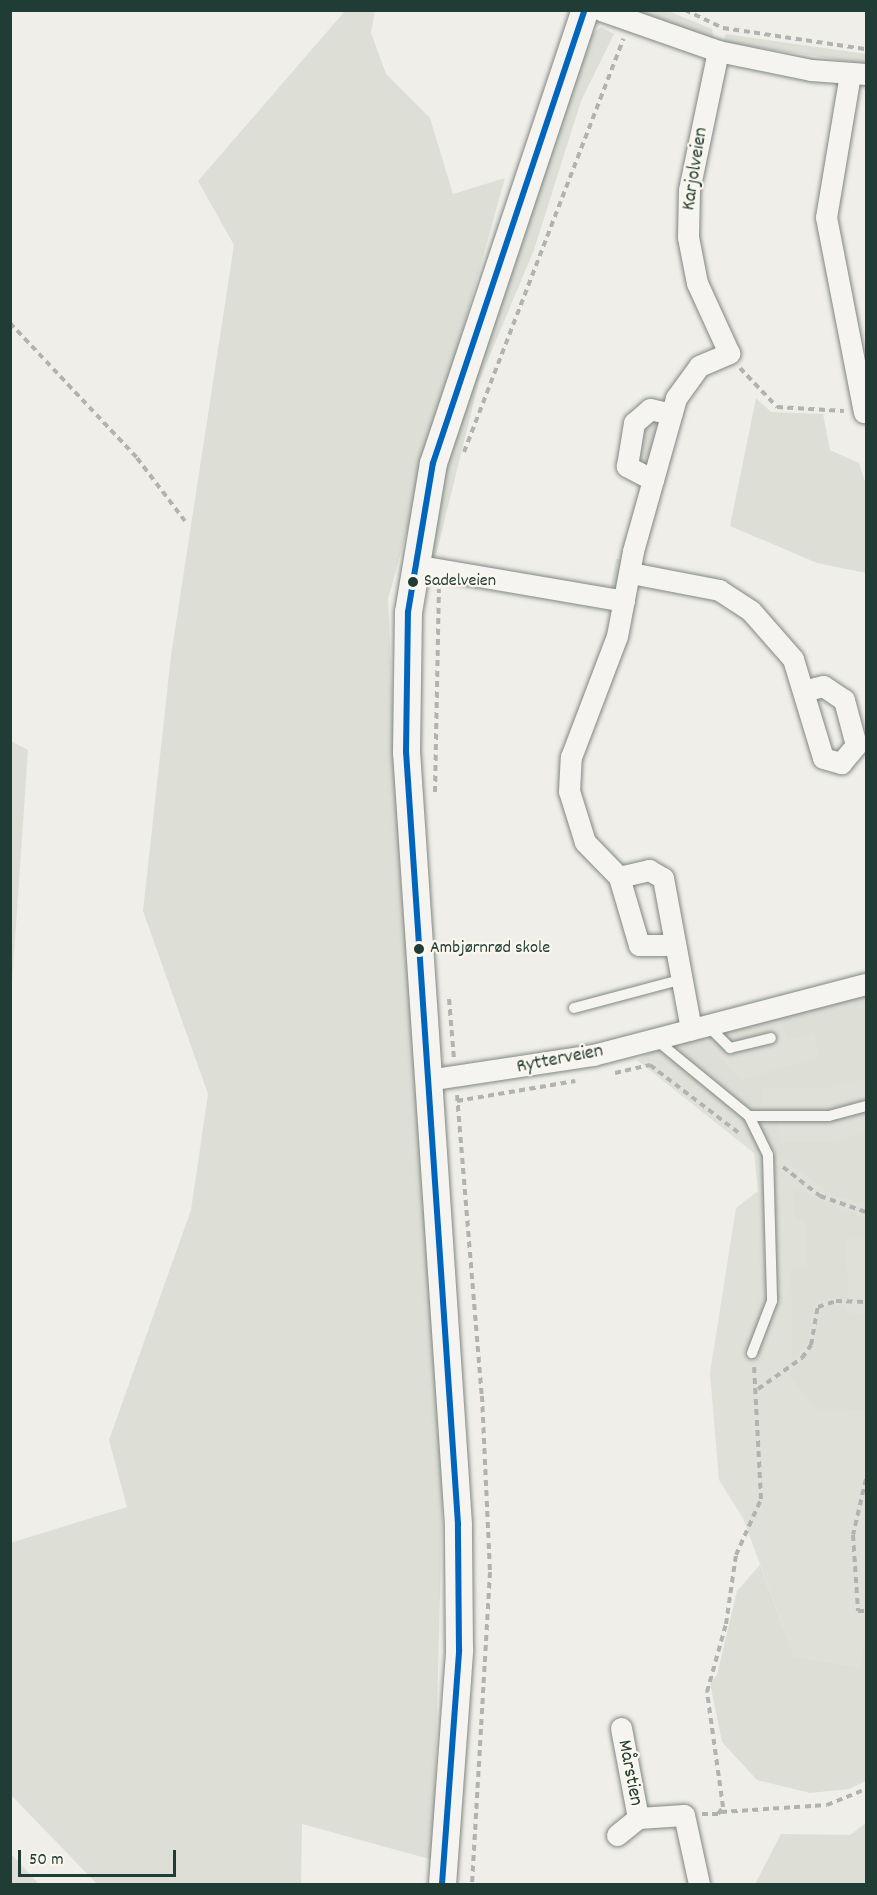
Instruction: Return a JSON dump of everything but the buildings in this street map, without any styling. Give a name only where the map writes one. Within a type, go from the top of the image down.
[{"type":"street","points":[[442,1884],[459,1650],[458,1524],[427,1080],[404,675],[414,565],[433,463],[460,375],[585,10]]},
{"type":"street","points":[[601,10],[629,23],[718,51],[859,74],[826,217],[864,412]]},
{"type":"street","name":"Karjolveien","points":[[718,51],[689,190],[688,237],[697,283],[729,353]]},
{"type":"street","points":[[675,945],[653,949],[639,945],[619,877],[585,842],[569,791],[578,734],[608,664],[671,414],[692,373],[729,353]]},
{"type":"street","points":[[653,480],[627,466],[634,423],[650,409],[671,414]]},
{"type":"street","points":[[414,565],[527,579],[624,601]]},
{"type":"street","points":[[631,573],[697,584],[736,598],[784,646],[807,690]]},
{"type":"street","points":[[619,877],[649,870],[660,874],[680,980],[699,1027]]},
{"type":"street","name":"Rytterveien","points":[[427,1080],[456,1079],[655,1039],[867,984]]},
{"type":"street","name":"Mårstien","points":[[621,1728],[638,1818]]},
{"type":"street","points":[[684,1815],[699,1884]]},
{"type":"street","name":"Mårstien","points":[[617,1835],[638,1818],[684,1815]]},
{"type":"lane","points":[[574,1008],[680,980]]},
{"type":"lane","points":[[699,1027],[730,1048],[771,1038]]},
{"type":"lane","points":[[655,1039],[749,1116],[768,1155],[772,1301],[752,1353]]},
{"type":"lane","points":[[749,1116],[829,1116],[867,1106]]},
{"type":"path","points":[[685,10],[723,28],[867,49]]},
{"type":"path","points":[[459,464],[629,23]]},
{"type":"path","points":[[10,323],[129,448],[185,521]]},
{"type":"path","points":[[729,353],[755,390],[777,407],[864,412]]},
{"type":"path","points":[[434,798],[440,569]]},
{"type":"path","points":[[447,985],[483,1396],[490,1572],[472,1884]]},
{"type":"path","points":[[605,1075],[650,1065],[820,1196],[867,1212]]},
{"type":"path","points":[[457,1101],[583,1080]]},
{"type":"path","points":[[758,1389],[802,1358],[811,1346],[818,1307],[836,1301],[867,1302]]},
{"type":"path","points":[[721,1812],[707,1692],[726,1624],[736,1555],[760,1499],[758,1389],[752,1353]]},
{"type":"path","points":[[867,1479],[856,1504],[852,1535],[858,1611],[867,1611]]},
{"type":"path","points":[[684,1815],[827,1805],[867,1789]]},
{"type":"shaded area","points":[[345,11],[375,11],[371,33],[386,74],[430,118],[453,194],[505,178],[388,599],[400,867],[444,1442],[433,1860],[302,1824],[301,1884],[97,1884],[11,1795],[10,1543],[127,1507],[109,1440],[191,1210],[208,1094],[143,911],[171,656],[234,245],[198,181]]},
{"type":"shaded area","points":[[642,11],[668,11],[712,29],[714,39],[640,14]]},
{"type":"shaded area","points":[[601,27],[614,34],[581,101],[534,250],[479,381],[435,559],[429,554],[437,496],[461,405],[588,38]]},
{"type":"shaded area","points":[[726,34],[866,54],[866,64],[724,42]]},
{"type":"shaded area","points":[[756,398],[771,412],[823,414],[830,450],[859,463],[866,485],[866,573],[817,563],[730,526]]},
{"type":"shaded area","points":[[643,420],[660,420],[652,467],[635,468]]},
{"type":"shaded area","points":[[616,559],[624,559],[616,592],[610,590]]},
{"type":"shaded area","points":[[11,741],[28,750],[11,998]]},
{"type":"shaded area","points":[[866,991],[866,1633],[859,1667],[794,1656],[743,1518],[719,1480],[710,1373],[736,1208],[758,1191],[754,1153],[637,1060],[674,1040]]},
{"type":"shaded area","points":[[866,991],[866,1078],[826,1088],[763,1087],[763,1105],[750,1105],[673,1044],[707,1043],[741,1080],[819,1057],[814,1034],[788,1039],[782,1024],[796,1009]]},
{"type":"shaded area","points":[[778,1121],[781,1142],[833,1142],[866,1133],[866,1204],[832,1195],[778,1155],[762,1130]]},
{"type":"shaded area","points":[[793,1188],[866,1219],[866,1239],[845,1239],[849,1299],[823,1298],[814,1304],[808,1341],[792,1361],[791,1268],[807,1267],[806,1222],[794,1218]]},
{"type":"shaded area","points":[[829,1305],[844,1305],[848,1313],[866,1314],[866,1410],[818,1412],[789,1375],[813,1346],[818,1313]]},
{"type":"shaded area","points":[[760,1565],[794,1656],[859,1667],[866,1633],[866,1781],[849,1789],[810,1793],[757,1780],[722,1742],[710,1683],[717,1675],[737,1591]]},
{"type":"shaded area","points":[[866,1823],[866,1884],[755,1884],[781,1834],[850,1835]]},
{"type":"shaded area","points":[[11,1854],[39,1884],[11,1884]]},
{"type":"transit line","points":[[442,1884],[459,1650],[458,1524],[406,752],[408,612],[433,463],[585,10]]},
{"type":"place","name":"Sadelveien","points":[[413,582]]},
{"type":"place","name":"Ambjørnrød skole","points":[[419,949]]}]
